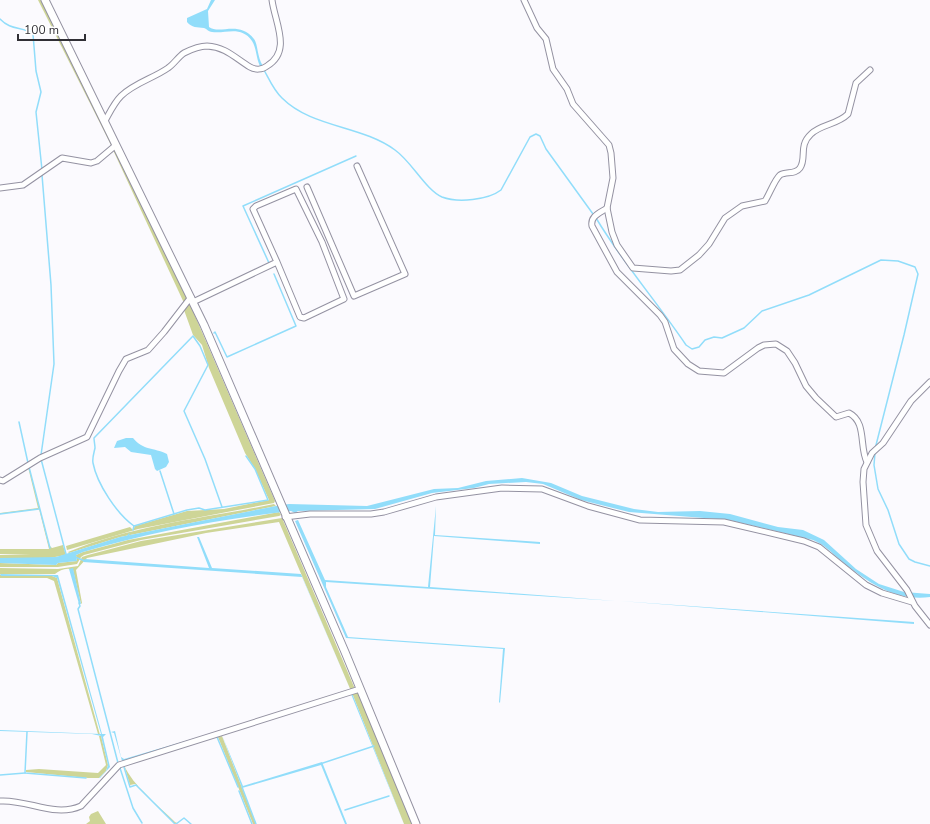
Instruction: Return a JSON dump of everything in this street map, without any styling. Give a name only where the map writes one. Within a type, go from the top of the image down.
[{"type":"main road","points":[[45,0],[192,299],[360,689],[416,824]]},
{"type":"street","points":[[105,121],[116,101],[123,94],[168,68],[184,54],[193,49],[207,46],[216,48],[230,53],[251,68],[257,70],[263,69],[279,56],[281,43],[272,0]]},
{"type":"street","points":[[524,0],[537,28],[546,40],[554,69],[567,89],[573,104],[609,145],[613,178],[607,208],[614,240],[633,268],[671,271],[680,270],[699,255],[709,244],[725,218],[742,206],[765,201],[778,178],[782,174],[791,173],[799,169],[803,144],[812,132],[836,123],[848,114],[856,83],[870,70]]},
{"type":"street","points":[[0,188],[23,185],[62,158],[84,163],[97,161],[116,145]]},
{"type":"street","points":[[307,187],[354,296],[406,274],[357,166]]},
{"type":"street","points":[[296,188],[304,203],[322,242],[344,299],[302,318],[253,211],[254,208],[296,188]]},
{"type":"street","points":[[304,203],[313,200]]},
{"type":"street","points":[[607,208],[593,218],[591,221],[592,226],[617,272],[636,289],[665,322],[674,348],[683,360],[699,371],[724,373],[764,345],[776,344],[782,346],[796,363],[806,386],[816,398],[836,417],[849,413],[852,415],[863,437],[862,452],[867,462]]},
{"type":"street","points":[[322,242],[329,239]]},
{"type":"street","points":[[0,480],[3,481],[40,458],[87,437],[126,359],[148,350],[192,299],[277,262]]},
{"type":"street","points":[[338,282],[346,278]]},
{"type":"street","points":[[930,382],[910,401],[883,443],[872,453],[864,469],[866,525],[877,551],[907,590],[911,600],[930,625]]},
{"type":"street","points":[[285,515],[371,514],[384,512],[436,497],[502,488],[542,489],[594,508],[640,520],[724,522],[804,541],[819,547],[866,585],[882,593],[911,600]]},
{"type":"street","points":[[0,801],[24,802],[55,811],[75,809],[81,806],[119,765],[360,689]]},
{"type":"green space","points":[[38,0],[42,0],[113,144],[112,147]]},
{"type":"green space","points":[[114,149],[187,297],[184,303],[113,150]]},
{"type":"green space","points":[[189,302],[275,501],[274,503],[138,529],[67,550],[66,546],[130,527],[133,530],[135,526],[187,511],[224,509],[269,500],[255,469],[245,453],[209,368],[202,345],[193,335],[184,310]]},
{"type":"green space","points":[[28,467],[49,545],[52,548],[63,545],[66,555],[44,559],[0,558],[0,555],[31,554],[0,554],[0,549],[49,549],[39,509],[0,514],[38,508]]},
{"type":"green space","points":[[274,504],[276,506],[120,537],[69,553],[68,552],[118,535],[170,523]]},
{"type":"green space","points":[[279,512],[281,515],[279,516],[141,540],[84,555],[77,564],[58,567],[0,567],[0,563],[56,565],[58,563],[77,561],[76,555],[83,552],[128,540]]},
{"type":"green space","points":[[282,518],[355,689],[351,691],[279,522],[206,533],[87,558],[76,570],[81,604],[73,570],[71,569],[64,569],[55,574],[0,574],[0,568],[58,569],[78,566],[82,557],[141,541]]},
{"type":"green space","points":[[0,575],[52,576],[57,578],[100,735],[98,734],[54,581],[47,578],[0,578]]},
{"type":"green space","points":[[358,692],[412,824],[404,824],[352,693]]},
{"type":"green space","points":[[99,736],[101,736],[108,765],[106,771],[99,778],[26,772],[26,770],[39,769],[98,773],[106,765]]},
{"type":"green space","points":[[222,736],[256,824],[253,824],[218,737]]},
{"type":"green space","points":[[124,765],[128,773],[139,787],[135,784],[130,785]]},
{"type":"green space","points":[[151,800],[175,822],[177,823],[175,824]]},
{"type":"green space","points":[[98,811],[106,824],[86,824],[90,821],[89,817],[91,814]]},
{"type":"water","points":[[211,0],[215,0],[208,11],[209,27],[219,30],[236,29],[248,33],[255,41],[263,66],[261,68],[254,44],[248,36],[243,33],[233,31],[211,32],[204,28],[193,26],[187,22],[187,18],[207,9]]},
{"type":"water","points":[[126,438],[133,438],[145,447],[167,454],[169,462],[166,467],[157,471],[151,455],[131,452],[125,447],[114,448],[117,441]]},
{"type":"water","points":[[522,478],[551,483],[582,496],[634,509],[658,512],[700,511],[730,514],[778,527],[803,530],[824,540],[856,569],[879,584],[904,592],[930,594],[930,597],[917,598],[904,596],[880,588],[858,574],[826,548],[813,540],[729,520],[629,512],[581,500],[543,484],[526,482],[489,484],[474,488],[432,493],[375,509],[298,511],[295,513],[291,511],[212,522],[160,532],[108,545],[76,555],[77,561],[58,563],[56,565],[0,563],[0,558],[56,557],[120,537],[276,506],[289,504],[367,506],[434,489],[458,488],[486,481]]},
{"type":"water","points":[[436,506],[435,535],[540,542],[540,544],[434,536],[430,587],[616,601],[326,582],[326,587],[348,637],[505,648],[500,703],[503,649],[346,638],[295,521],[298,520],[325,580],[428,587]]},
{"type":"water","points":[[197,537],[199,537],[212,568],[301,574],[351,691],[302,577],[83,562],[85,559],[209,568]]},
{"type":"water","points":[[73,568],[81,604],[79,604],[69,569]]},
{"type":"water","points":[[0,574],[58,575],[102,734],[106,734],[103,737],[110,767],[100,778],[106,771],[108,765],[101,736],[92,734],[0,731],[101,734],[57,578],[52,576],[1,576]]},
{"type":"water","points":[[620,601],[914,622],[914,624]]},
{"type":"water","points":[[352,693],[404,824],[351,694]]},
{"type":"water","points":[[115,731],[121,757],[124,759],[216,732],[122,761],[114,733],[111,732]]},
{"type":"water","points":[[222,735],[243,786],[322,762],[347,824],[345,824],[321,765],[242,788]]},
{"type":"waterway","points":[[0,19],[8,25],[33,34],[36,71],[41,92],[36,112],[42,170]]},
{"type":"waterway","points":[[264,70],[277,92],[294,108],[322,121],[382,142],[401,155],[430,188],[442,197],[449,199],[473,200],[489,196],[501,190],[530,137],[536,134],[540,136],[546,149],[593,214]]},
{"type":"waterway","points":[[269,263],[243,206],[356,156]]},
{"type":"waterway","points":[[41,455],[54,364],[51,285],[42,175]]},
{"type":"waterway","points":[[596,218],[617,251],[664,313],[686,345],[692,349],[699,347],[705,340],[714,337],[722,338],[744,328],[762,311],[809,295],[881,260],[898,261],[915,267],[918,274],[875,449]]},
{"type":"waterway","points":[[214,333],[215,332],[227,357],[296,326],[274,274]]},
{"type":"waterway","points":[[133,530],[134,526],[121,514],[103,489],[95,471],[93,461],[95,448],[94,438],[193,336],[200,346],[208,365],[184,411],[205,459],[222,507]]},
{"type":"waterway","points":[[19,422],[28,463]]},
{"type":"waterway","points":[[875,453],[874,465],[878,489],[888,510],[899,544],[909,559],[930,566]]},
{"type":"waterway","points":[[134,526],[187,510],[199,508],[205,510],[268,500],[255,469],[246,456]]},
{"type":"waterway","points":[[41,459],[66,554]]},
{"type":"waterway","points":[[29,467],[50,548]]},
{"type":"waterway","points":[[160,471],[174,514]]},
{"type":"waterway","points":[[0,514],[39,509]]},
{"type":"waterway","points":[[75,557],[85,561]]},
{"type":"waterway","points":[[79,603],[80,606],[78,609],[118,763]]},
{"type":"waterway","points":[[27,732],[25,773],[86,778]]},
{"type":"waterway","points":[[217,737],[238,787]]},
{"type":"waterway","points":[[320,764],[374,746]]},
{"type":"waterway","points":[[124,767],[130,787],[136,785],[175,824]]},
{"type":"waterway","points":[[120,768],[133,808],[142,823]]},
{"type":"waterway","points":[[0,775],[25,773]]},
{"type":"waterway","points":[[242,787],[256,824]]},
{"type":"waterway","points":[[239,791],[252,824]]},
{"type":"waterway","points":[[345,810],[389,796]]},
{"type":"waterway","points":[[176,824],[184,818],[191,824]]}]
